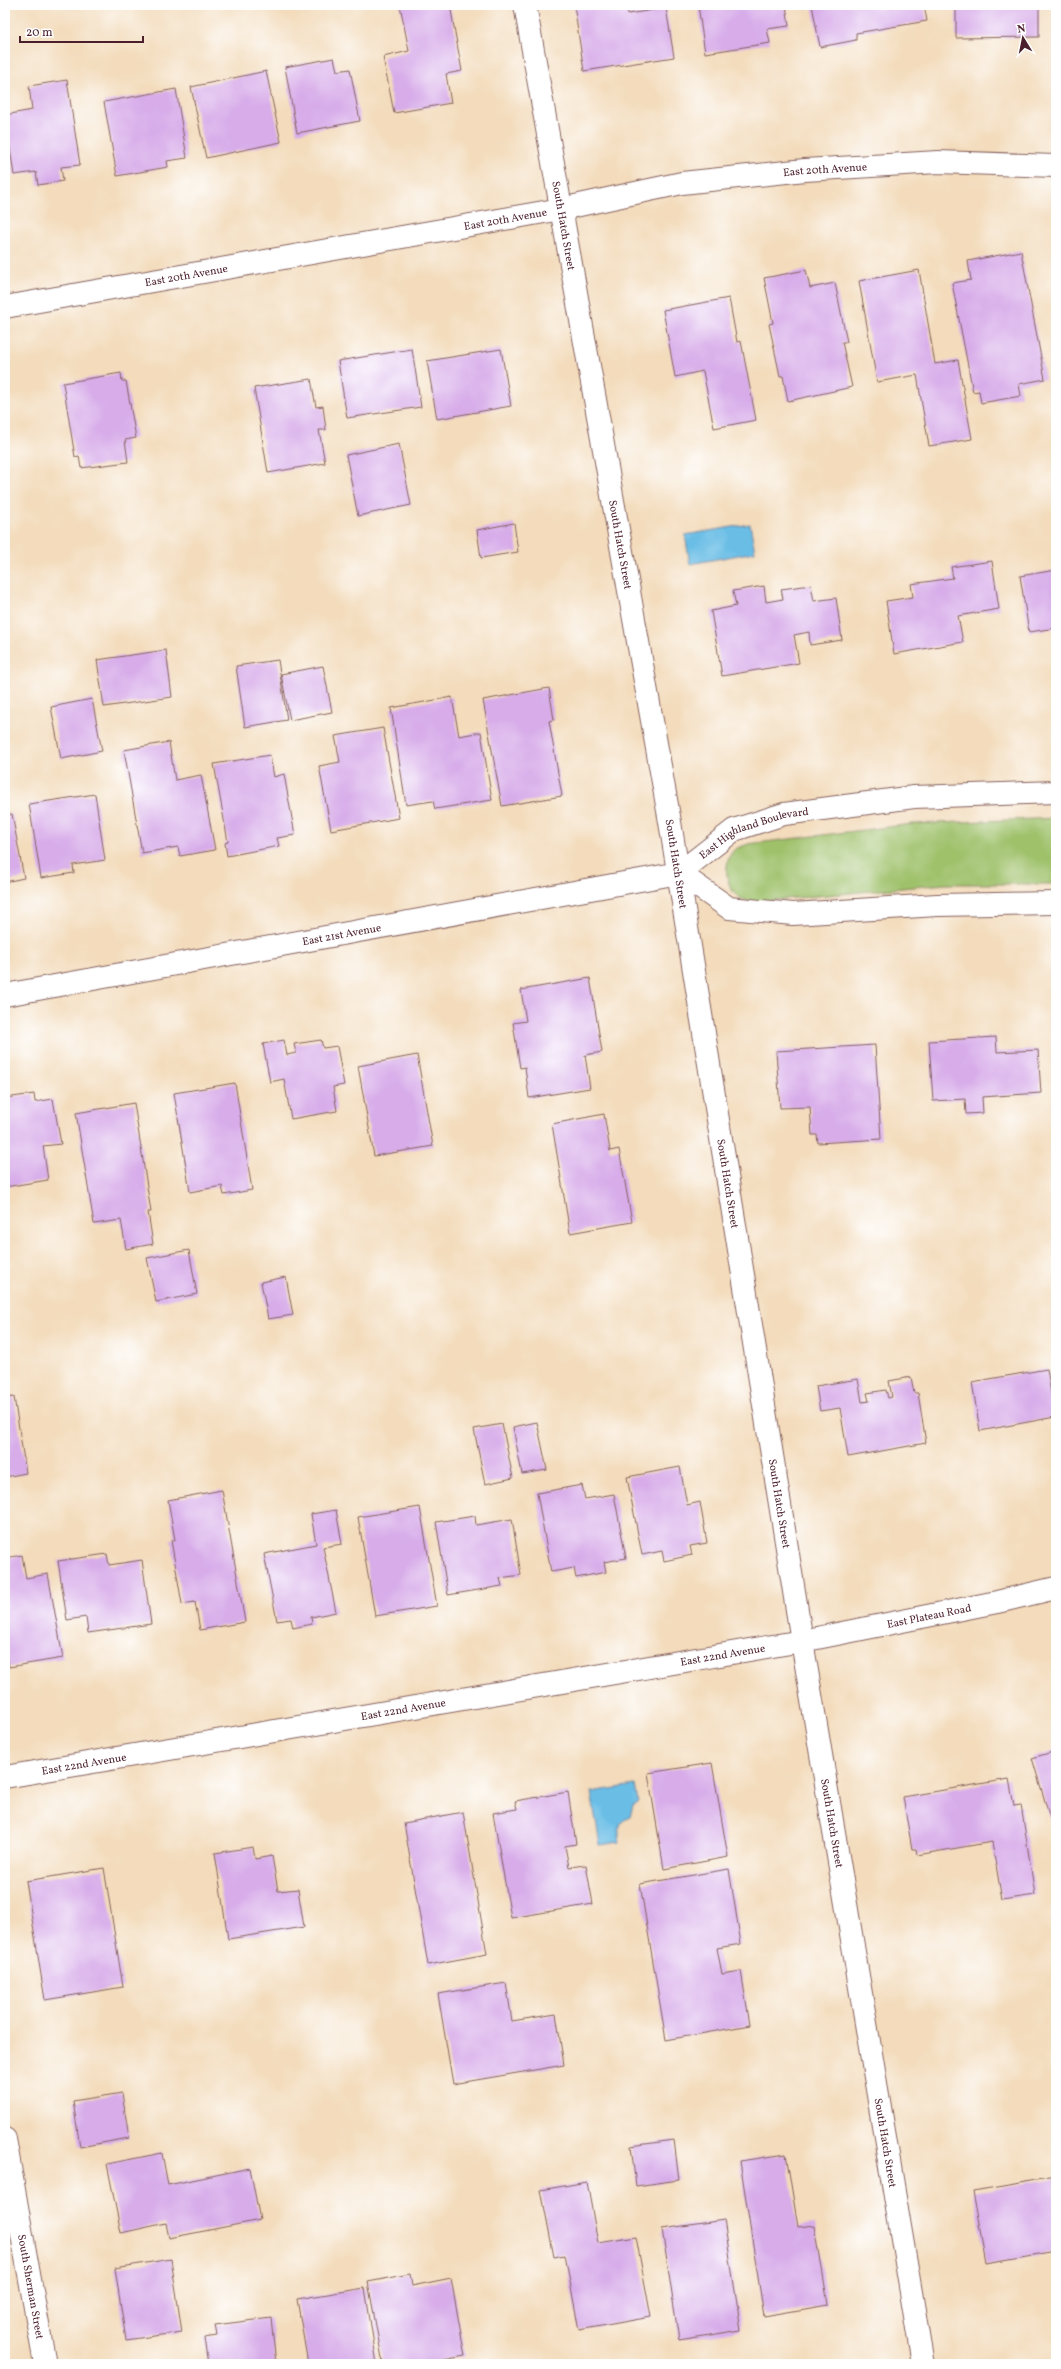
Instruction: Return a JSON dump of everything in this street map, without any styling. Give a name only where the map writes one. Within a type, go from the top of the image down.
[{"type":"street","name":"South Hatch Street","points":[[525,5],[679,873],[802,1641],[923,2364]]},
{"type":"street","name":"East 20th Avenue","points":[[5,307],[562,209],[682,183],[805,170],[938,162],[1056,166]]},
{"type":"street","name":"East Highland Boulevard","points":[[679,873],[734,830],[784,814],[914,797],[1056,792]]},
{"type":"street","points":[[679,873],[729,908],[793,914],[937,904],[1056,903]]},
{"type":"street","name":"East 21st Avenue","points":[[5,995],[679,873]]},
{"type":"street","name":"East Plateau Road","points":[[802,1641],[998,1602],[1056,1588]]},
{"type":"street","name":"East 22nd Avenue","points":[[5,1777],[802,1641]]},
{"type":"street","name":"South Sherman Street","points":[[5,2140],[45,2364]]},
{"type":"green space","points":[[1056,818],[1056,884],[945,884],[754,902],[743,900],[736,895],[732,890],[727,876],[730,855],[734,850],[748,844],[913,824]]},
{"type":"water","points":[[750,524],[755,552],[690,564],[685,535]]},
{"type":"water","points":[[635,1785],[638,1803],[633,1806],[630,1816],[623,1820],[619,1826],[620,1842],[600,1845],[591,1792]]},
{"type":"building","points":[[400,5],[450,5],[462,71],[446,74],[451,103],[394,113],[383,57],[409,51]]},
{"type":"building","points":[[574,5],[627,5],[628,14],[666,8],[674,57],[584,71]]},
{"type":"building","points":[[698,5],[786,5],[789,26],[767,29],[770,43],[705,53]]},
{"type":"building","points":[[812,5],[924,5],[927,21],[856,33],[856,40],[820,47]]},
{"type":"building","points":[[956,5],[1039,5],[1039,37],[956,38]]},
{"type":"building","points":[[334,58],[337,71],[350,69],[360,121],[297,133],[285,67]]},
{"type":"building","points":[[266,71],[281,142],[206,158],[191,87]]},
{"type":"building","points":[[67,80],[80,165],[61,167],[63,181],[38,185],[36,172],[14,175],[5,115],[32,110],[29,86]]},
{"type":"building","points":[[176,89],[187,158],[167,161],[168,167],[117,176],[104,102]]},
{"type":"building","points":[[1021,251],[1045,379],[1019,384],[1021,396],[981,403],[979,391],[973,392],[952,283],[971,280],[968,261]]},
{"type":"building","points":[[806,270],[810,288],[835,283],[847,342],[842,342],[852,387],[788,401],[783,376],[780,376],[769,324],[773,323],[764,278]]},
{"type":"building","points":[[919,270],[935,364],[958,360],[972,439],[929,446],[917,375],[877,382],[859,281]]},
{"type":"building","points":[[729,298],[737,342],[741,341],[756,420],[714,428],[703,371],[675,377],[663,310]]},
{"type":"building","points":[[412,349],[421,407],[347,418],[338,361]]},
{"type":"building","points":[[501,349],[511,406],[437,419],[427,361]]},
{"type":"building","points":[[121,373],[122,381],[126,381],[136,438],[125,440],[128,462],[81,468],[79,456],[75,457],[63,383]]},
{"type":"building","points":[[311,379],[316,407],[323,406],[326,430],[319,430],[325,463],[268,473],[254,388]]},
{"type":"building","points":[[399,444],[411,505],[358,516],[346,455]]},
{"type":"building","points":[[514,523],[518,552],[481,558],[477,530]]},
{"type":"building","points":[[992,561],[999,609],[958,616],[963,642],[894,654],[886,601],[913,597],[911,584],[953,578],[951,567]]},
{"type":"building","points":[[1056,570],[1056,628],[1029,632],[1020,576]]},
{"type":"building","points":[[811,585],[814,601],[836,598],[842,640],[810,645],[809,632],[794,635],[799,663],[722,676],[711,611],[736,606],[733,591],[764,586],[766,602],[783,599],[781,589]]},
{"type":"building","points":[[166,650],[172,697],[104,707],[97,660]]},
{"type":"building","points":[[278,660],[287,720],[245,727],[236,666]]},
{"type":"building","points":[[323,666],[332,712],[290,720],[281,674]]},
{"type":"building","points":[[549,688],[554,720],[549,721],[562,796],[502,806],[483,700]]},
{"type":"building","points":[[452,697],[459,736],[481,732],[492,800],[435,809],[433,801],[406,805],[391,708]]},
{"type":"building","points":[[92,699],[102,751],[61,759],[51,707]]},
{"type":"building","points":[[383,728],[399,818],[331,830],[319,766],[340,762],[335,736]]},
{"type":"building","points":[[169,742],[175,780],[201,775],[215,850],[180,856],[178,847],[142,853],[124,750]]},
{"type":"building","points":[[270,755],[274,777],[284,774],[295,835],[277,838],[279,846],[227,856],[225,843],[228,842],[214,764]]},
{"type":"building","points":[[95,794],[105,860],[73,865],[74,873],[41,878],[29,804]]},
{"type":"building","points":[[12,814],[24,878],[5,882],[5,815]]},
{"type":"building","points":[[590,978],[602,1052],[585,1055],[590,1088],[529,1098],[525,1067],[520,1068],[513,1023],[526,1021],[521,990]]},
{"type":"building","points":[[996,1037],[997,1052],[1038,1050],[1041,1093],[982,1097],[983,1113],[966,1114],[965,1099],[933,1101],[929,1041]]},
{"type":"building","points":[[284,1040],[287,1055],[296,1053],[294,1044],[321,1040],[323,1048],[337,1046],[344,1085],[333,1087],[337,1111],[291,1119],[284,1079],[270,1082],[263,1044]]},
{"type":"building","points":[[875,1045],[881,1139],[818,1143],[817,1135],[812,1135],[810,1107],[780,1108],[776,1051]]},
{"type":"building","points":[[417,1055],[433,1146],[374,1156],[358,1066]]},
{"type":"building","points":[[235,1083],[252,1190],[224,1195],[222,1186],[190,1192],[174,1093]]},
{"type":"building","points":[[34,1094],[35,1102],[53,1099],[61,1144],[43,1146],[48,1180],[5,1187],[5,1098]]},
{"type":"building","points":[[134,1103],[151,1212],[148,1212],[153,1244],[126,1249],[121,1220],[94,1224],[76,1113]]},
{"type":"building","points":[[604,1114],[610,1151],[619,1149],[632,1222],[570,1233],[552,1124]]},
{"type":"building","points":[[189,1250],[197,1294],[156,1302],[147,1258]]},
{"type":"building","points":[[286,1277],[293,1315],[268,1319],[261,1282]]},
{"type":"building","points":[[1047,1369],[1055,1417],[980,1431],[972,1382]]},
{"type":"building","points":[[911,1377],[914,1393],[918,1393],[926,1443],[848,1457],[840,1408],[820,1411],[816,1386],[858,1379],[862,1402],[869,1401],[867,1393],[886,1390],[888,1398],[892,1397],[889,1381]]},
{"type":"building","points":[[14,1397],[26,1473],[5,1477],[5,1398]]},
{"type":"building","points":[[537,1422],[547,1470],[522,1474],[513,1427]]},
{"type":"building","points":[[502,1424],[513,1478],[485,1484],[474,1429]]},
{"type":"building","points":[[680,1467],[687,1505],[700,1502],[707,1543],[690,1546],[692,1555],[664,1561],[662,1551],[642,1555],[627,1477]]},
{"type":"building","points":[[582,1485],[585,1499],[614,1494],[626,1558],[604,1562],[606,1572],[576,1578],[574,1568],[551,1572],[537,1493]]},
{"type":"building","points":[[222,1490],[245,1622],[200,1630],[195,1602],[182,1604],[171,1540],[175,1540],[168,1500]]},
{"type":"building","points":[[420,1507],[437,1606],[375,1616],[358,1517]]},
{"type":"building","points":[[336,1510],[342,1544],[323,1547],[336,1612],[311,1617],[312,1624],[293,1628],[291,1619],[277,1621],[264,1554],[316,1544],[311,1514]]},
{"type":"building","points":[[475,1516],[476,1525],[512,1519],[521,1575],[500,1578],[502,1586],[448,1595],[436,1522]]},
{"type":"building","points":[[107,1554],[109,1565],[142,1560],[151,1624],[88,1633],[86,1617],[67,1620],[58,1561]]},
{"type":"building","points":[[22,1555],[26,1578],[48,1574],[63,1658],[9,1667],[5,1645],[5,1558]]},
{"type":"building","points":[[1056,1751],[1056,1816],[1050,1818],[1032,1758]]},
{"type":"building","points":[[712,1763],[728,1857],[664,1869],[648,1773]]},
{"type":"building","points":[[1009,1779],[1014,1806],[1021,1805],[1035,1895],[1002,1900],[992,1842],[917,1855],[916,1849],[912,1849],[903,1797]]},
{"type":"building","points":[[568,1792],[576,1844],[565,1846],[569,1867],[586,1865],[593,1904],[511,1918],[493,1813],[517,1809],[515,1801]]},
{"type":"building","points":[[463,1812],[487,1954],[428,1965],[404,1823]]},
{"type":"building","points":[[253,1847],[255,1859],[272,1856],[278,1891],[298,1889],[304,1927],[228,1939],[215,1853]]},
{"type":"building","points":[[104,1868],[123,1987],[45,2000],[26,1881]]},
{"type":"building","points":[[729,1869],[741,1944],[717,1948],[722,1974],[741,1971],[750,2025],[666,2040],[640,1884]]},
{"type":"building","points":[[506,1983],[512,2021],[556,2014],[564,2065],[453,2084],[438,1994]]},
{"type":"building","points":[[122,2093],[129,2138],[80,2147],[73,2101]]},
{"type":"building","points":[[674,2140],[679,2180],[636,2186],[631,2146]]},
{"type":"building","points":[[162,2153],[168,2185],[250,2168],[260,2220],[169,2238],[166,2223],[121,2233],[107,2164]]},
{"type":"building","points":[[786,2154],[798,2227],[815,2225],[828,2305],[764,2316],[740,2161]]},
{"type":"building","points":[[1056,2178],[1056,2252],[986,2264],[973,2192]]},
{"type":"building","points":[[587,2182],[598,2243],[636,2237],[651,2317],[579,2330],[565,2255],[554,2257],[541,2190]]},
{"type":"building","points":[[724,2220],[741,2330],[679,2340],[662,2229]]},
{"type":"building","points":[[171,2259],[182,2332],[126,2340],[115,2268]]},
{"type":"building","points":[[410,2274],[412,2286],[451,2278],[465,2356],[421,2364],[383,2364],[368,2282]]},
{"type":"building","points":[[365,2288],[377,2364],[308,2364],[297,2299]]},
{"type":"building","points":[[271,2318],[276,2364],[208,2364],[204,2338],[217,2336],[215,2325]]}]
